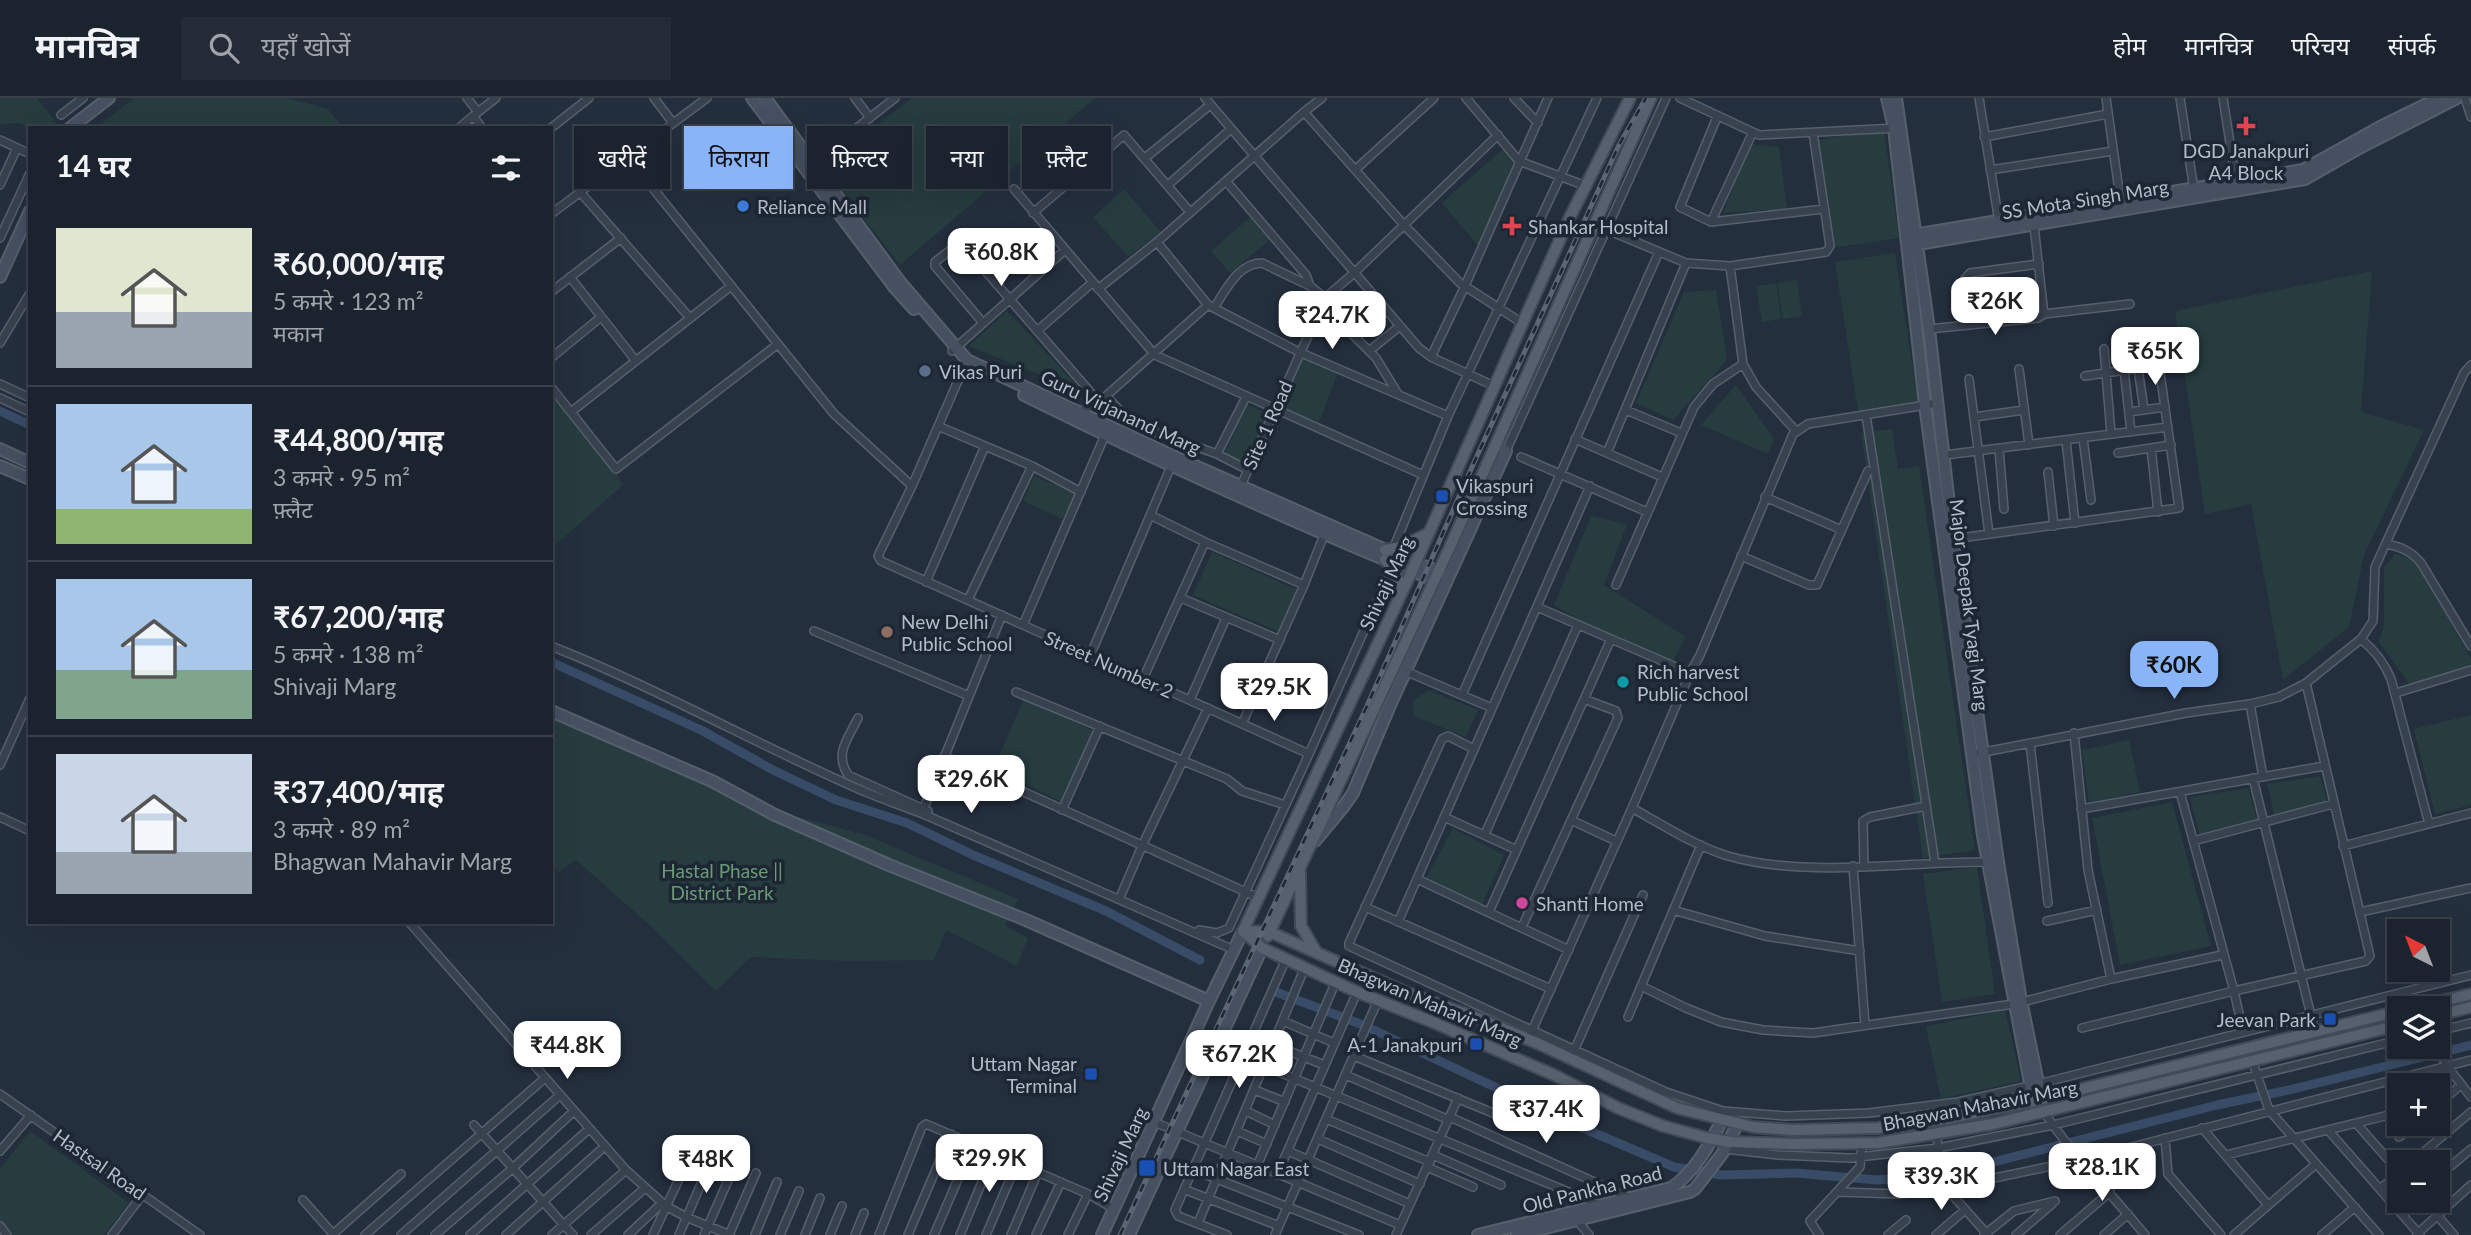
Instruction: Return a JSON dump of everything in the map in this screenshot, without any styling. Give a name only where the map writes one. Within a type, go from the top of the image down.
[{"type":"main road","name":"Shivaji Marg","points":[[1243,931],[1429,533],[1522,323],[1630,98]]},
{"type":"main road","points":[[1262,948],[1441,575],[1494,446],[1651,98]]},
{"type":"main road","points":[[1402,591],[1389,557],[1429,533]]},
{"type":"main road","points":[[1300,870],[1301,926],[1317,953]]},
{"type":"main road","points":[[1243,931],[1270,932]]},
{"type":"main road","name":"Bhagwan Mahavir Marg","points":[[1243,931],[1262,948],[1357,992],[1554,1075],[1618,1108],[1663,1126],[1728,1145],[1878,1143],[1936,1134],[2040,1113],[2387,1028]]},
{"type":"main road","name":"Bhagwan Mahavir Marg","points":[[1270,932],[1405,992],[1530,1034],[1677,1108],[1753,1127],[1830,1131],[1944,1119],[2037,1100],[2387,1014]]},
{"type":"main road","points":[[2450,999],[2471,994]]},
{"type":"main road","points":[[2450,1012],[2471,1007]]},
{"type":"main road","points":[[1753,1127],[1756,1114]]},
{"type":"street","points":[[72,126],[109,98]]},
{"type":"street","points":[[467,98],[481,126]]},
{"type":"street","points":[[461,126],[496,98]]},
{"type":"street","points":[[553,126],[589,98]]},
{"type":"street","points":[[654,98],[673,123]]},
{"type":"street","points":[[669,126],[707,98]]},
{"type":"street","name":"Guru Virjanand Marg","points":[[751,98],[807,163]]},
{"type":"street","name":"Guru Virjanand Marg","points":[[765,98],[807,162]]},
{"type":"street","points":[[855,98],[870,118]]},
{"type":"street","points":[[860,126],[895,98]]},
{"type":"street","points":[[1037,331],[1157,242],[1322,98]]},
{"type":"street","points":[[1356,169],[1434,98]]},
{"type":"street","points":[[1466,98],[1519,161],[1586,186]]},
{"type":"street","points":[[1514,98],[1538,123]]},
{"type":"street","points":[[1431,357],[1548,98]]},
{"type":"street","points":[[858,718],[840,756],[848,775],[1193,927],[1217,933],[1229,928],[1309,754],[1448,416],[1597,98]]},
{"type":"street","points":[[1310,846],[1353,793],[1405,671],[1441,575],[1506,451],[1667,98]]},
{"type":"street","points":[[1680,98],[1752,134],[1898,128]]},
{"type":"street","name":"Major Deepak Tyagi Marg","points":[[1887,98],[1898,128]]},
{"type":"street","name":"Major Deepak Tyagi Marg","points":[[1896,98],[1925,405],[1993,862],[2040,1113]]},
{"type":"street","points":[[1979,98],[1999,222]]},
{"type":"street","points":[[2106,98],[2122,206]]},
{"type":"street","points":[[2180,98],[2194,190]]},
{"type":"street","points":[[2222,98],[2236,182]]},
{"type":"street","name":"SS Mota Singh Marg","points":[[1911,240],[2034,226],[2194,190],[2304,170],[2380,127],[2439,98]]},
{"type":"street","name":"SS Mota Singh Marg","points":[[1911,240],[1999,222],[2305,179],[2457,98]]},
{"type":"street","points":[[2465,98],[2471,117]]},
{"type":"street","points":[[61,115],[79,99],[87,114]]},
{"type":"street","points":[[1145,158],[1208,101],[1419,348],[1431,357],[1494,386]]},
{"type":"street","points":[[1304,112],[1464,288],[1522,323]]},
{"type":"street","points":[[1984,137],[2108,114]]},
{"type":"street","points":[[1717,117],[1679,205],[1682,209],[1711,222],[1824,209]]},
{"type":"street","points":[[1168,185],[1231,129]]},
{"type":"street","points":[[1593,224],[1686,263],[1730,266],[1826,252],[1830,246],[1813,133]]},
{"type":"street","points":[[1711,222],[1752,134]]},
{"type":"street","points":[[1033,213],[1121,135],[1128,137],[1190,212]]},
{"type":"street","points":[[1324,301],[1498,135]]},
{"type":"street","points":[[0,140],[28,153]]},
{"type":"street","points":[[0,184],[18,148]]},
{"type":"street","points":[[1990,170],[2113,150]]},
{"type":"street","points":[[17,240],[1,234],[28,177]]},
{"type":"street","points":[[1226,181],[1306,275],[1310,286]]},
{"type":"street","points":[[553,212],[584,189]]},
{"type":"street","points":[[653,189],[834,414],[912,486],[966,363]]},
{"type":"street","name":"Guru Virjanand Marg","points":[[826,189],[895,288],[966,363],[1105,435],[1173,461]]},
{"type":"street","points":[[1014,190],[1155,355],[1423,475]]},
{"type":"street","points":[[580,192],[690,318]]},
{"type":"street","points":[[0,277],[28,215]]},
{"type":"street","points":[[2034,226],[2044,314]]},
{"type":"street","points":[[553,291],[621,238]]},
{"type":"street","name":"Major Deepak Tyagi Marg","points":[[1911,240],[1929,330],[1978,753]]},
{"type":"street","points":[[1157,242],[1211,306],[1299,352],[1448,416]]},
{"type":"street","points":[[983,323],[936,269],[935,262],[954,245],[962,245],[1099,402]]},
{"type":"street","points":[[954,349],[1065,250]]},
{"type":"street","points":[[1462,695],[1659,252]]},
{"type":"street","points":[[1079,413],[1099,402],[1155,355],[1211,306],[1239,273],[1256,263],[1262,263],[1310,286],[1369,351],[1399,395]]},
{"type":"street","points":[[1607,453],[1686,263]]},
{"type":"street","points":[[1970,325],[1964,280],[1966,276],[1970,273],[2039,264]]},
{"type":"street","points":[[1730,266],[1743,364],[1756,387],[1796,431]]},
{"type":"street","points":[[570,278],[636,360]]},
{"type":"street","points":[[571,412],[731,286]]},
{"type":"street","points":[[0,343],[28,296]]},
{"type":"street","name":"Site 1 Road","points":[[1239,491],[1324,301]]},
{"type":"street","points":[[1929,330],[2130,304]]},
{"type":"street","points":[[553,356],[601,317]]},
{"type":"street","points":[[1369,351],[1400,326]]},
{"type":"street","points":[[2121,343],[2132,432]]},
{"type":"street","points":[[553,390],[616,469],[778,344]]},
{"type":"street","points":[[1953,539],[2176,510],[2180,505],[2156,344]]},
{"type":"street","points":[[2104,349],[2111,435]]},
{"type":"street","name":"Guru Virjanand Marg","points":[[966,363],[1079,413],[1239,491],[1413,567],[1441,575]]},
{"type":"street","points":[[1616,585],[1691,412],[1705,392],[1743,364]]},
{"type":"street","points":[[2085,376],[2159,365]]},
{"type":"street","points":[[1978,753],[2074,733],[2250,704],[2279,697],[2306,683],[2361,639],[2373,621],[2375,567],[2464,373],[2471,365]]},
{"type":"street","points":[[2019,369],[2029,445]]},
{"type":"street","points":[[2138,369],[2144,410]]},
{"type":"street","points":[[1969,379],[1989,534]]},
{"type":"street","points":[[0,384],[28,397]]},
{"type":"street","points":[[1106,396],[1133,424],[1217,454],[1248,470]]},
{"type":"street","points":[[1217,454],[1246,397]]},
{"type":"street","points":[[0,398],[28,411]]},
{"type":"street","points":[[1530,1034],[1700,654],[1790,439],[1796,431],[1808,424],[1938,403]]},
{"type":"street","points":[[2129,412],[2165,407]]},
{"type":"street","points":[[1626,410],[1681,433]]},
{"type":"street","points":[[1974,417],[2024,410]]},
{"type":"street","points":[[1867,415],[1934,863]]},
{"type":"street","points":[[938,426],[1032,466],[1081,492]]},
{"type":"street","points":[[1945,455],[2168,427]]},
{"type":"street","points":[[1023,625],[1105,435]]},
{"type":"street","points":[[2083,438],[2091,500]]},
{"type":"street","points":[[1575,439],[1662,477]]},
{"type":"street","points":[[2066,440],[2075,523]]},
{"type":"street","points":[[2118,453],[2171,445]]},
{"type":"street","points":[[926,582],[985,446]]},
{"type":"street","points":[[1494,446],[1506,451]]},
{"type":"street","points":[[2151,448],[2158,512]]},
{"type":"street","points":[[0,449],[28,462]]},
{"type":"street","points":[[1999,449],[2004,509]]},
{"type":"street","points":[[1521,457],[1647,512]]},
{"type":"street","points":[[1090,656],[1173,461]]},
{"type":"street","points":[[0,466],[28,478]]},
{"type":"street","points":[[968,600],[1032,466]]},
{"type":"street","points":[[1741,556],[1810,585],[1817,585],[1868,471]]},
{"type":"street","points":[[2048,472],[2054,526]]},
{"type":"street","name":"Street Number 2","points":[[912,486],[878,558],[1309,754]]},
{"type":"street","points":[[1398,922],[1590,486]]},
{"type":"street","name":"Guru Virjanand Marg","points":[[1239,491],[1324,535],[1389,557]]},
{"type":"street","points":[[1765,497],[1842,530]]},
{"type":"street","points":[[1150,515],[1304,585]]},
{"type":"street","points":[[1242,724],[1324,535]]},
{"type":"street","points":[[1143,680],[1205,542]]},
{"type":"street","points":[[2386,544],[2404,548],[2414,554],[2471,646]]},
{"type":"street","points":[[1181,598],[1280,640]]},
{"type":"street","points":[[1536,607],[1690,673]]},
{"type":"street","points":[[923,810],[1002,615]]},
{"type":"street","points":[[1190,700],[1226,618]]},
{"type":"street","points":[[1485,834],[1578,625]]},
{"type":"street","points":[[814,631],[969,696]]},
{"type":"street","points":[[1489,912],[1611,639]]},
{"type":"street","points":[[2361,639],[2385,664],[2396,693],[2429,824]]},
{"type":"street","points":[[553,647],[610,669],[778,753],[856,788],[1234,950]]},
{"type":"street","points":[[2396,693],[2471,670]]},
{"type":"street","points":[[1405,671],[1492,708]]},
{"type":"street","points":[[2082,1028],[2369,959],[2370,952],[2306,683]]},
{"type":"street","points":[[1016,692],[1227,779],[1242,791],[1285,805]]},
{"type":"street","points":[[1522,928],[1618,718],[1616,711],[1584,699]]},
{"type":"street","points":[[0,765],[28,702]]},
{"type":"street","points":[[2250,704],[2263,777]]},
{"type":"street","points":[[1121,895],[1208,708]]},
{"type":"street","points":[[553,712],[712,781],[775,815],[863,854],[1026,920],[1209,1000]]},
{"type":"street","points":[[1062,810],[1100,726]]},
{"type":"street","points":[[2074,733],[2088,870],[2111,979]]},
{"type":"street","points":[[1474,749],[1448,736],[1442,739],[1349,946],[1530,1034],[1704,1106],[1723,1111],[1786,1116],[1869,1113],[1958,1102],[2471,975]]},
{"type":"street","points":[[2030,743],[2048,903]]},
{"type":"street","points":[[944,756],[1259,898]]},
{"type":"street","points":[[2081,809],[2324,766]]},
{"type":"street","points":[[2253,778],[2315,1032]]},
{"type":"street","points":[[2180,792],[2243,1032]]},
{"type":"street","points":[[2193,841],[2333,804]]},
{"type":"street","points":[[1864,866],[1863,821],[1870,817],[1926,806]]},
{"type":"street","points":[[1632,808],[1700,845],[1728,856],[1769,864],[1864,866],[1993,862]]},
{"type":"street","points":[[2343,846],[2471,813]]},
{"type":"street","points":[[0,817],[28,830]]},
{"type":"street","points":[[1444,817],[1517,850]]},
{"type":"street","points":[[1571,820],[1616,841]]},
{"type":"street","points":[[1628,1017],[1700,845]]},
{"type":"street","points":[[1853,866],[1865,1026]]},
{"type":"street","points":[[1417,879],[1569,950]]},
{"type":"street","points":[[2360,912],[2471,888]]},
{"type":"street","points":[[1574,1051],[1643,895]]},
{"type":"street","points":[[1365,907],[1551,989]]},
{"type":"street","points":[[1672,910],[1765,936],[1860,951]]},
{"type":"street","points":[[2047,921],[2097,910]]},
{"type":"street","points":[[411,924],[589,1129],[626,1170],[664,1205],[729,1235],[756,1174]]},
{"type":"street","name":"Shivaji Marg","points":[[1102,1235],[1243,931]]},
{"type":"street","points":[[1129,1235],[1262,948]]},
{"type":"street","points":[[1641,986],[1709,1018],[1763,1030],[1813,1033],[2018,1003],[2222,955]]},
{"type":"street","points":[[1227,1235],[1178,1216],[1175,1212],[1286,959]]},
{"type":"street","points":[[1198,1223],[1305,967]]},
{"type":"street","points":[[1257,1166],[1336,981]]},
{"type":"street","points":[[1277,1175],[1357,992]]},
{"type":"street","points":[[1275,1235],[1378,1000]]},
{"type":"street","points":[[1283,1021],[1334,1043]]},
{"type":"street","points":[[2450,1028],[2471,1023]]},
{"type":"street","points":[[1728,1145],[1778,1155],[1861,1158],[1938,1147],[2053,1125],[2387,1043]]},
{"type":"street","points":[[1274,1045],[1324,1065]]},
{"type":"street","points":[[1216,1046],[1600,1205]]},
{"type":"street","points":[[1354,1056],[1510,1120]]},
{"type":"street","points":[[2443,1059],[2471,1097]]},
{"type":"street","points":[[2252,1060],[2269,1108],[2379,1235]]},
{"type":"street","points":[[1838,1192],[1899,1194],[2079,1158],[2165,1138],[2445,1063],[2471,1060]]},
{"type":"street","points":[[1346,1075],[1631,1198]]},
{"type":"street","points":[[365,1235],[545,1078]]},
{"type":"street","points":[[2450,1094],[2461,1085]]},
{"type":"street","points":[[1255,1090],[1285,1102]]},
{"type":"street","name":"Hastsal Road","points":[[1,1095],[200,1235]]},
{"type":"street","points":[[401,1235],[560,1095]]},
{"type":"street","points":[[1396,1235],[1458,1098]]},
{"type":"street","points":[[435,1235],[574,1111]]},
{"type":"street","points":[[1246,1111],[1275,1125]]},
{"type":"street","points":[[2426,1150],[2471,1112]]},
{"type":"street","points":[[2040,1113],[2129,1214],[2144,1235]]},
{"type":"street","points":[[0,1151],[31,1115]]},
{"type":"street","points":[[2226,1155],[2387,1115]]},
{"type":"street","points":[[1326,1119],[1430,1161],[1501,1185]]},
{"type":"street","name":"Old Pankha Road","points":[[1517,1235],[1573,1217],[1600,1205],[1671,1188],[1681,1182],[1697,1161],[1713,1139],[1722,1120]]},
{"type":"street","points":[[1154,1122],[1400,1225]]},
{"type":"street","name":"Old Pankha Road","points":[[1478,1235],[1681,1195],[1695,1189],[1728,1145],[1738,1123]]},
{"type":"street","points":[[2356,1123],[2387,1159]]},
{"type":"street","points":[[474,1125],[573,1235]]},
{"type":"street","points":[[880,1235],[922,1127],[929,1125],[1088,1194],[1114,1209]]},
{"type":"street","points":[[2202,1128],[2268,1205]]},
{"type":"street","points":[[470,1235],[589,1129]]},
{"type":"street","points":[[2328,1130],[2418,1234],[2471,1185]]},
{"type":"street","points":[[1237,1131],[1267,1144]]},
{"type":"street","points":[[908,1235],[951,1134]]},
{"type":"street","points":[[1936,1134],[1946,1185],[1986,1234],[2014,1211],[2056,1201],[2016,1235]]},
{"type":"street","points":[[2165,1138],[2168,1174],[2221,1235]]},
{"type":"street","points":[[1318,1139],[1420,1184]]},
{"type":"street","points":[[1819,1235],[1810,1220],[1860,1167],[1862,1143]]},
{"type":"street","points":[[934,1235],[973,1144]]},
{"type":"street","points":[[506,1235],[605,1146]]},
{"type":"street","points":[[2451,1167],[2471,1149]]},
{"type":"street","points":[[1289,1151],[1410,1204]]},
{"type":"street","points":[[960,1235],[994,1153]]},
{"type":"street","points":[[679,1235],[713,1156]]},
{"type":"street","points":[[1430,1161],[1473,1187]]},
{"type":"street","points":[[986,1235],[1017,1163]]},
{"type":"street","points":[[653,1235],[664,1205],[686,1164]]},
{"type":"street","points":[[2234,1235],[2316,1164]]},
{"type":"street","points":[[704,1235],[734,1167]]},
{"type":"street","points":[[552,1235],[626,1170]]},
{"type":"street","points":[[1194,1170],[1359,1235]]},
{"type":"street","points":[[1011,1235],[1038,1172]]},
{"type":"street","points":[[303,1200],[334,1234],[401,1174]]},
{"type":"street","points":[[755,1235],[777,1182]]},
{"type":"street","points":[[1036,1235],[1061,1182]]},
{"type":"street","points":[[2380,1189],[2387,1183]]},
{"type":"street","points":[[591,1235],[645,1188]]},
{"type":"street","points":[[1186,1190],[1279,1226]]},
{"type":"street","points":[[780,1235],[799,1191]]},
{"type":"street","points":[[2060,1235],[2110,1192]]},
{"type":"street","points":[[113,1235],[143,1194]]},
{"type":"street","points":[[1069,1235],[1088,1194]]},
{"type":"street","points":[[805,1235],[821,1198]]},
{"type":"street","points":[[628,1235],[664,1205]]},
{"type":"street","points":[[830,1235],[842,1206]]},
{"type":"street","points":[[2322,1235],[2354,1207]]},
{"type":"street","points":[[1936,1235],[1965,1210]]},
{"type":"street","points":[[855,1235],[864,1213]]},
{"type":"street","points":[[2435,1213],[2454,1235]]},
{"type":"street","points":[[2104,1235],[2129,1214]]},
{"type":"street","points":[[1573,1217],[1589,1235]]},
{"type":"street","points":[[1888,1235],[1906,1220]]},
{"type":"green space","points":[[0,98],[37,98],[58,125],[28,127],[20,123],[0,124]]},
{"type":"green space","points":[[134,98],[287,98],[328,109],[341,126],[219,124],[99,126]]},
{"type":"green space","points":[[912,98],[1095,98],[1062,126],[1022,126],[1022,161],[1008,173],[1008,126],[926,126],[926,189],[989,189],[900,265],[840,189],[912,189],[912,126],[875,126]]},
{"type":"green space","points":[[1884,130],[1899,238],[1831,248],[1816,140]]},
{"type":"green space","points":[[1750,144],[1779,147],[1787,209],[1723,213]]},
{"type":"green space","points":[[1503,149],[1518,168],[1480,248],[1442,203]]},
{"type":"green space","points":[[1124,189],[1161,232],[1128,257],[1093,217]]},
{"type":"green space","points":[[1254,214],[1273,237],[1230,273],[1211,251]]},
{"type":"green space","points":[[1895,253],[1918,402],[1858,411],[1835,262]]},
{"type":"green space","points":[[2372,271],[2361,412],[2424,430],[2364,555],[2349,627],[2283,680],[2251,504],[2205,514],[2175,311]]},
{"type":"green space","points":[[1797,280],[1802,316],[1783,319],[1777,283]]},
{"type":"green space","points":[[1776,283],[1781,319],[1762,322],[1756,286]]},
{"type":"green space","points":[[1716,290],[1727,360],[1673,420],[1636,403],[1684,292]]},
{"type":"green space","points":[[1007,311],[1084,393],[969,346]]},
{"type":"green space","points":[[1304,357],[1338,372],[1319,422],[1282,408]]},
{"type":"green space","points":[[1736,385],[1774,439],[1768,454],[1701,425]]},
{"type":"green space","points":[[553,393],[623,485],[555,545],[553,543]]},
{"type":"green space","points":[[1247,405],[1268,414],[1244,466],[1223,457]]},
{"type":"green space","points":[[1892,429],[1898,469],[1919,466],[1975,850],[1923,858],[1861,433]]},
{"type":"green space","points":[[1034,476],[1075,493],[1063,519],[1023,501]]},
{"type":"green space","points":[[1591,516],[1627,524],[1604,585],[1686,637],[1671,664],[1582,622],[1554,605]]},
{"type":"green space","points":[[1212,552],[1298,590],[1279,632],[1193,595]]},
{"type":"green space","points":[[2395,554],[2405,556],[2422,569],[2471,659],[2471,668],[2409,684],[2379,642],[2384,625],[2384,567]]},
{"type":"green space","points":[[1429,690],[1478,710],[1466,737],[1414,716],[1413,701]]},
{"type":"green space","points":[[1024,698],[1098,733],[1064,803],[994,768]]},
{"type":"green space","points":[[2471,715],[2471,805],[2435,814],[2414,729]]},
{"type":"green space","name":"Hastal Phase || District Park","points":[[553,718],[678,769],[736,800],[865,835],[1018,899],[1005,926],[1028,938],[1017,966],[946,930],[934,960],[847,961],[751,957],[716,991],[654,929],[576,860],[559,872],[553,866]]},
{"type":"green space","points":[[2129,740],[2140,792],[2089,802],[2082,750]]},
{"type":"green space","points":[[2320,776],[2328,803],[2275,817],[2267,784]]},
{"type":"green space","points":[[2248,788],[2258,821],[2200,836],[2190,797]]},
{"type":"green space","points":[[2172,802],[2211,946],[2120,965],[2092,818]]},
{"type":"green space","points":[[1453,828],[1504,855],[1480,909],[1424,882]]},
{"type":"green space","points":[[1977,867],[1995,994],[1942,1002],[1923,874]]},
{"type":"green space","points":[[2005,1009],[2021,1081],[1941,1099],[1926,1027]]},
{"type":"green space","points":[[30,1131],[129,1203],[104,1235],[4,1235],[0,1231],[0,1169]]},
{"type":"waterway","points":[[0,411],[28,424]]},
{"type":"waterway","points":[[553,663],[701,730],[773,770],[836,800],[907,823],[973,855],[1106,911],[1200,960]]},
{"type":"waterway","points":[[1276,992],[1363,1025],[1571,1123],[1674,1167],[1721,1175],[1796,1173],[1877,1180],[1974,1167],[2217,1105],[2471,1045]]},
{"type":"railway","points":[[1120,1235],[1367,706],[1472,467],[1619,145],[1646,98]]},
{"type":"place","name":"DGD Janakpuri A4 Block","points":[[2246,126]]},
{"type":"place","name":"Reliance Mall","points":[[743,206]]},
{"type":"place","name":"Shankar Hospital","points":[[1512,226]]},
{"type":"place","name":"Vikas Puri","points":[[925,371]]},
{"type":"place","name":"Vikaspuri Crossing","points":[[1442,496]]},
{"type":"place","name":"New Delhi Public School","points":[[887,632]]},
{"type":"place","name":"Rich harvest Public School","points":[[1623,682]]},
{"type":"place","name":"Shanti Home","points":[[1522,903]]},
{"type":"place","name":"Jeevan Park","points":[[2330,1019]]},
{"type":"place","name":"A-1 Janakpuri","points":[[1476,1044]]},
{"type":"place","name":"Uttam Nagar Terminal","points":[[1091,1074]]},
{"type":"place","name":"Uttam Nagar East","points":[[1147,1168]]}]
